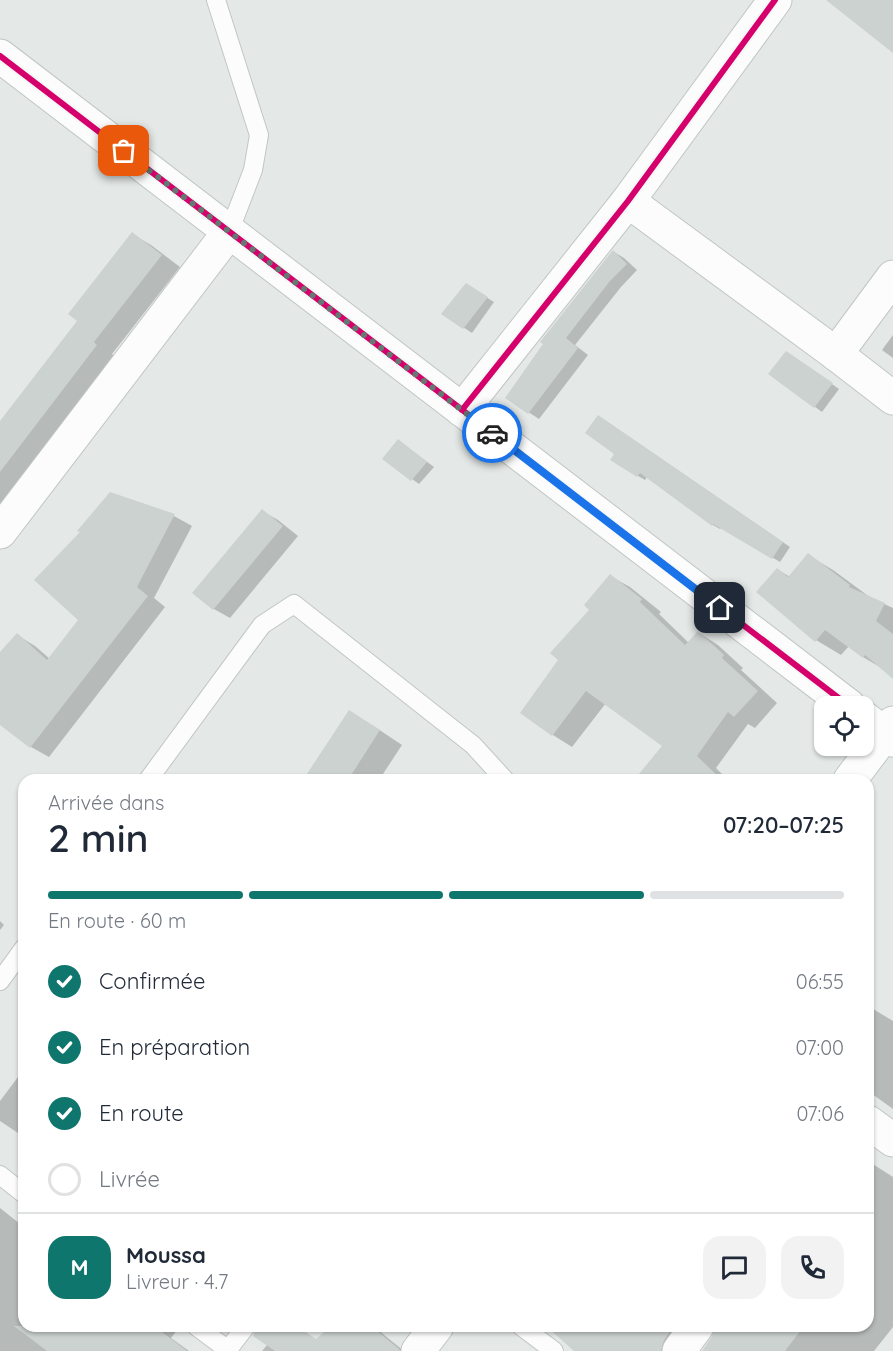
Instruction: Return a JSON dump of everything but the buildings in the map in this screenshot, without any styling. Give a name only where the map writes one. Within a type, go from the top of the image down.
[{"type":"street","points":[[462,410],[628,201],[775,0]]},
{"type":"street","points":[[0,56],[836,696]]},
{"type":"street","points":[[628,201],[893,398]]},
{"type":"street","points":[[0,532],[230,232]]},
{"type":"street","points":[[836,354],[893,277]]},
{"type":"street","points":[[854,774],[884,729]]},
{"type":"street","points":[[874,1126],[893,1140]]},
{"type":"street","points":[[418,1351],[432,1332]]},
{"type":"street","points":[[679,1351],[693,1332]]},
{"type":"lane","points":[[216,0],[259,135],[253,170],[230,232]]},
{"type":"lane","points":[[152,774],[262,625],[294,604],[473,745],[500,774]]},
{"type":"lane","points":[[0,981],[18,956]]},
{"type":"lane","points":[[204,1332],[228,1351],[242,1332]]},
{"type":"lane","points":[[529,1332],[554,1351]]},
{"type":"cycle path","points":[[462,410],[628,201],[775,0]]},
{"type":"cycle path","points":[[0,56],[836,696]]},
{"type":"way so far","points":[[124,151],[492,433]]},
{"type":"route","points":[[492,433],[720,608]]}]
